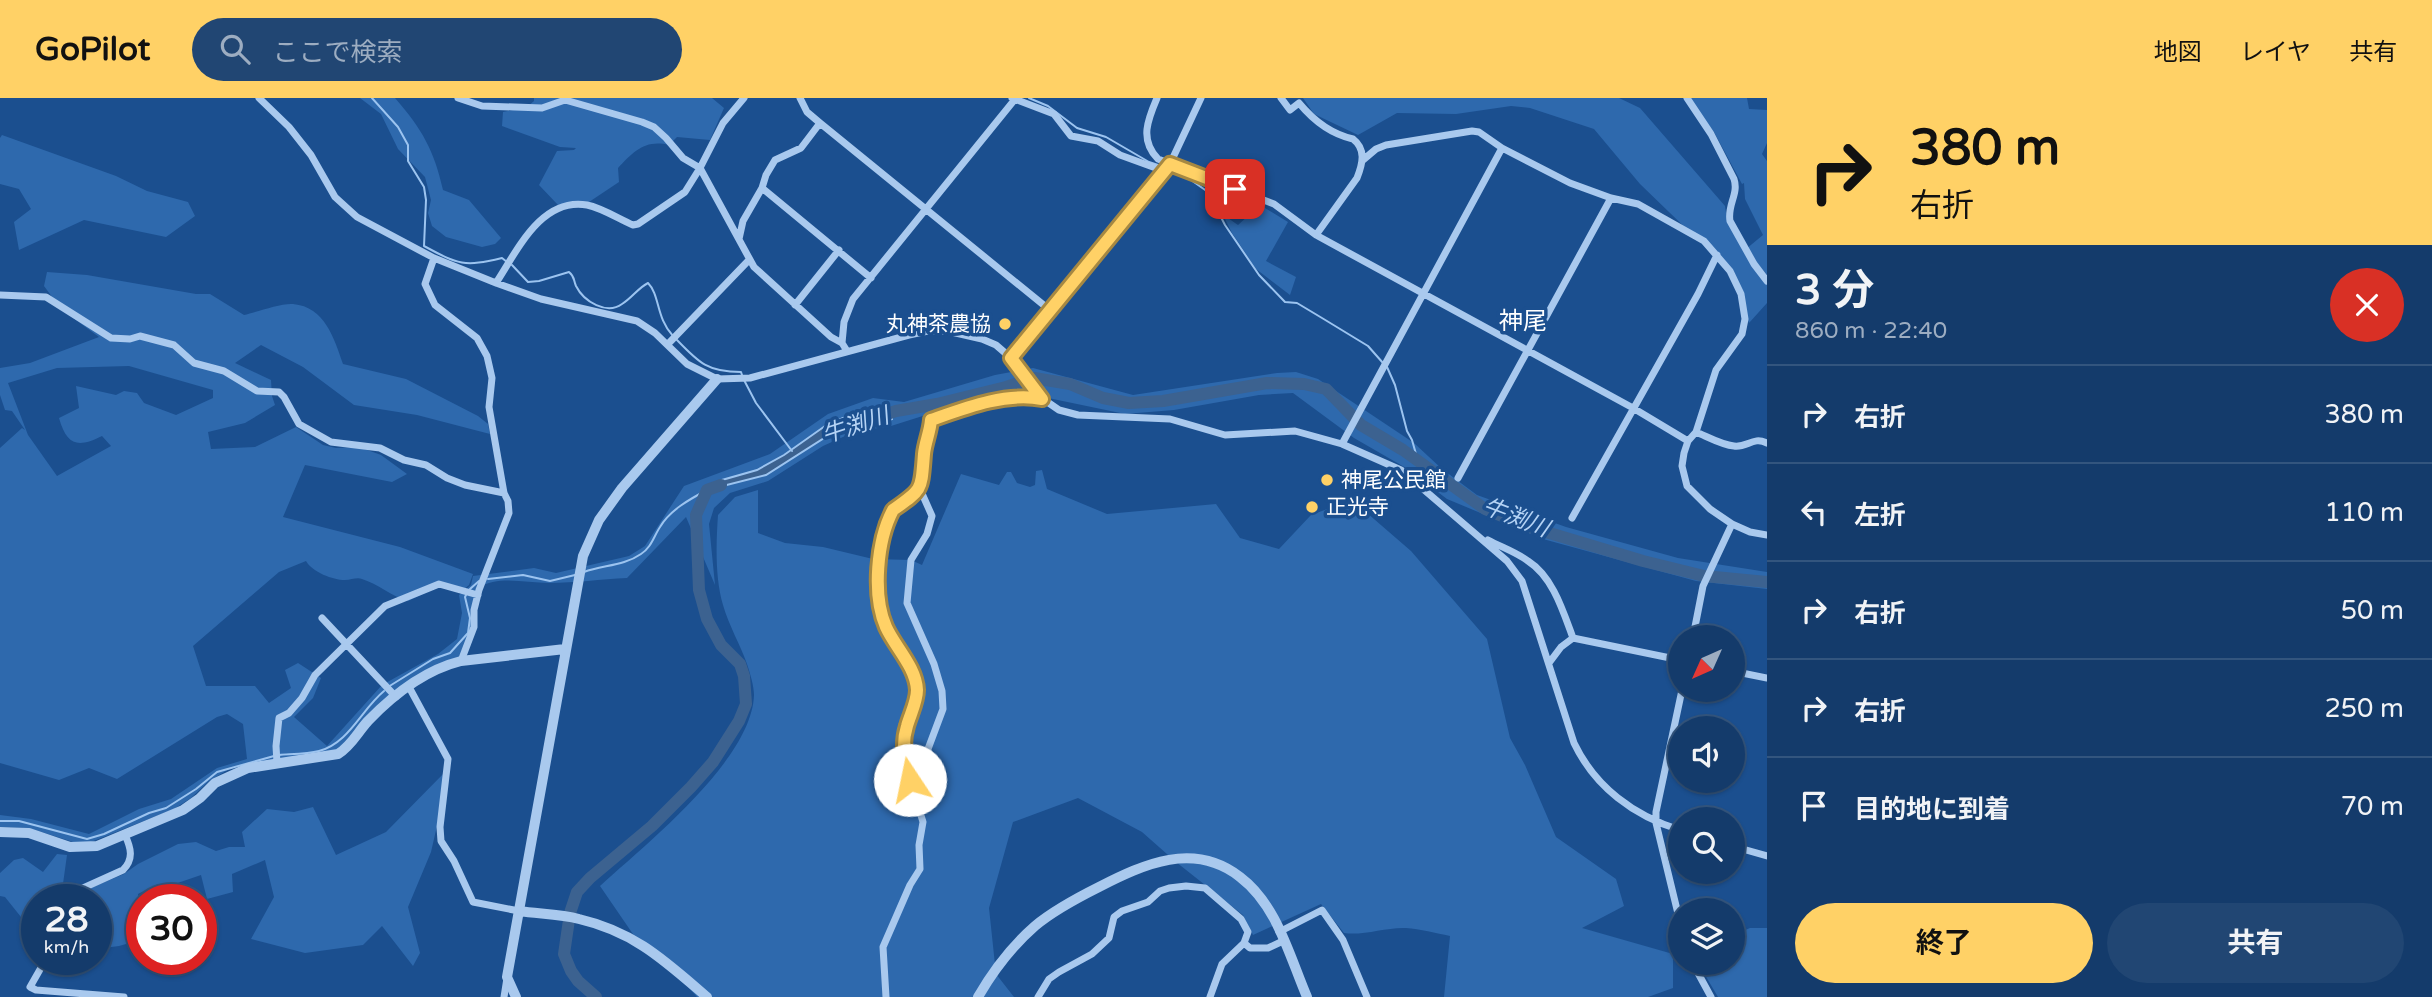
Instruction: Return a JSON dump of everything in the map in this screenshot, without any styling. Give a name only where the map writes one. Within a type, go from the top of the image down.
[{"type":"street","points":[[259,98],[289,127],[311,155],[335,197],[357,217],[434,258],[496,283],[541,299],[637,321],[668,344],[687,364],[716,379],[750,378],[928,331],[947,331],[996,345],[1011,358],[1042,399],[1059,410],[1078,415],[1170,419],[1225,435],[1295,431],[1342,444],[1401,470],[1507,561],[1522,581],[1574,743],[1584,763],[1593,776],[1624,803],[1656,823],[1668,826]]},
{"type":"street","points":[[458,98],[482,106],[542,108],[565,100],[654,127],[683,158],[700,168],[749,260],[795,305],[831,337],[842,343],[847,351]]},
{"type":"street","points":[[496,283],[546,214],[569,206],[588,205],[633,225],[684,192],[700,168],[723,123],[744,98]]},
{"type":"street","points":[[800,98],[807,111],[820,123],[1051,311]]},
{"type":"street","points":[[842,343],[848,308],[1014,98],[1054,114],[1072,136],[1098,141],[1120,155],[1164,171]]},
{"type":"street","points":[[1157,98],[1146,123],[1148,145],[1158,159],[1274,204],[1317,235],[1633,408],[1688,441]]},
{"type":"street","points":[[1011,358],[1170,164],[1201,98]]},
{"type":"street","points":[[1281,98],[1290,110],[1299,103],[1310,117],[1337,135],[1353,138],[1362,150],[1363,160],[1357,177],[1317,235]]},
{"type":"street","points":[[1686,98],[1711,134],[1734,179],[1737,187],[1729,214],[1730,220],[1754,264],[1767,281]]},
{"type":"street","points":[[739,239],[743,220],[775,160],[802,148],[820,123]]},
{"type":"street","points":[[1363,160],[1376,149],[1386,145],[1472,131],[1489,137],[1503,148],[1560,178],[1611,198],[1638,204],[1699,237],[1730,271],[1741,294],[1745,319],[1742,334],[1716,370],[1696,432],[1688,441],[1682,466],[1687,486],[1710,509],[1732,524],[1750,532],[1767,535]]},
{"type":"street","points":[[1342,444],[1503,148]]},
{"type":"street","points":[[762,188],[871,278]]},
{"type":"street","points":[[1458,478],[1611,198]]},
{"type":"street","points":[[795,305],[839,250]]},
{"type":"street","points":[[1572,518],[1698,294],[1717,255]]},
{"type":"street","points":[[434,258],[425,284],[435,304],[477,338],[487,356],[492,378],[489,407],[509,513],[478,595],[474,610],[474,628],[461,661]]},
{"type":"street","points":[[668,344],[749,260]]},
{"type":"street","points":[[0,295],[46,297],[111,338],[130,340],[140,336],[174,345],[194,363],[224,371],[257,391],[279,392],[299,424],[331,442],[380,448],[404,460],[426,465],[465,485],[504,493]]},
{"type":"street","points":[[504,997],[583,556],[599,520],[622,488],[716,379]]},
{"type":"street","points":[[886,997],[883,947],[910,885],[920,869],[919,845],[923,822],[904,758],[904,743],[917,690],[913,674],[885,625],[880,604],[880,551],[893,510],[920,489],[931,420],[1008,398],[1023,396],[1042,399]]},
{"type":"street","points":[[1696,432],[1731,446],[1739,447],[1754,440],[1767,443]]},
{"type":"street","points":[[910,780],[926,771],[929,765],[928,749],[943,709],[942,691],[934,664],[906,603],[911,561],[927,534],[932,516],[920,489]]},
{"type":"street","points":[[1695,625],[1704,583],[1732,524]]},
{"type":"street","points":[[1479,536],[1537,567],[1549,581],[1573,638]]},
{"type":"street","points":[[277,763],[279,718],[296,705],[315,674],[385,606],[439,584],[478,595]]},
{"type":"street","points":[[323,618],[396,696]]},
{"type":"street","points":[[1549,663],[1561,647],[1573,638],[1668,658]]},
{"type":"street","points":[[0,832],[29,833],[70,846],[88,847],[125,835],[183,810],[222,779],[248,768],[338,754],[350,745],[367,722],[396,696],[436,670],[461,661],[565,649]]},
{"type":"street","points":[[1745,674],[1767,678]]},
{"type":"street","points":[[409,687],[448,759],[440,827],[441,841],[454,861],[473,902],[555,917],[576,918],[623,933],[637,940],[708,997]]},
{"type":"street","points":[[1674,898],[1656,823],[1656,812],[1679,702]]},
{"type":"street","points":[[91,884],[127,866],[131,848],[125,835]]},
{"type":"street","points":[[1745,850],[1767,856]]},
{"type":"street","points":[[978,997],[991,975],[1035,926],[1089,892],[1144,865],[1162,860],[1185,859],[1211,863],[1239,876],[1265,903],[1307,997]]},
{"type":"street","points":[[1038,997],[1049,979],[1092,954],[1109,938],[1114,918],[1122,911],[1147,902],[1160,891],[1186,886],[1205,888],[1241,919],[1248,932],[1244,943],[1222,964],[1210,997]]},
{"type":"street","points":[[1244,943],[1250,948],[1268,948],[1322,910],[1343,940],[1367,997]]},
{"type":"street","points":[[37,975],[30,987],[36,990],[124,997]]},
{"type":"street","points":[[1699,975],[1711,997]]},
{"type":"street","points":[[507,977],[516,997]]},
{"type":"shaded area","points":[[360,98],[395,98],[426,141],[436,163],[443,190],[469,200],[501,238],[495,244],[482,247],[446,237],[432,226],[428,213],[431,200],[425,177],[398,149],[381,114]]},
{"type":"shaded area","points":[[534,98],[712,98],[724,108],[710,140],[677,137],[669,145],[646,145],[634,152],[618,168],[619,182],[589,202],[558,205],[539,185],[557,151],[576,148],[560,147],[502,126],[503,112],[527,107]]},
{"type":"shaded area","points":[[1303,98],[1619,98],[1640,108],[1725,206],[1727,219],[1767,279],[1767,303],[1749,323],[1728,269],[1640,184],[1594,129],[1530,108],[1511,106],[1456,114],[1397,113],[1358,135],[1314,114]]},
{"type":"shaded area","points":[[1688,98],[1747,98],[1749,109],[1767,110],[1767,143],[1762,154],[1767,161],[1767,275],[1746,249],[1763,235],[1745,199],[1744,183],[1742,184],[1714,132]]},
{"type":"shaded area","points":[[2,135],[116,176],[147,191],[188,202],[195,216],[166,237],[84,220],[19,250],[14,222],[31,209],[19,189],[0,184]]},
{"type":"shaded area","points":[[1231,194],[1238,199],[1225,216],[1238,225],[1260,205],[1288,222],[1266,261],[1296,277],[1290,295],[1256,269],[1232,233],[1220,209]]},
{"type":"shaded area","points":[[47,272],[87,275],[196,294],[210,294],[244,315],[282,305],[304,306],[321,317],[327,325],[343,364],[406,379],[478,416],[488,424],[490,434],[417,415],[354,405],[303,367],[261,345],[235,363],[271,380],[275,405],[245,423],[208,432],[211,449],[255,447],[296,427],[323,445],[336,448],[359,447],[381,455],[407,474],[392,482],[305,465],[283,517],[400,547],[473,574],[469,585],[461,592],[440,586],[408,601],[362,579],[340,580],[329,577],[313,569],[306,561],[279,572],[193,646],[206,686],[255,686],[269,703],[291,688],[285,670],[298,663],[321,678],[313,698],[294,717],[327,746],[382,685],[438,654],[457,639],[462,613],[459,595],[471,585],[473,576],[534,568],[556,573],[629,556],[645,546],[684,486],[770,454],[828,414],[873,398],[904,402],[995,375],[1033,368],[1133,395],[1296,372],[1318,379],[1414,443],[1442,469],[1477,495],[1566,527],[1678,558],[1767,572],[1767,589],[1696,581],[1543,539],[1447,499],[1406,468],[1354,438],[1293,393],[1259,395],[1174,410],[1125,414],[1029,394],[948,408],[891,426],[854,432],[823,446],[768,481],[730,493],[714,508],[709,524],[715,585],[686,517],[627,578],[559,583],[503,581],[486,584],[478,588],[472,628],[459,657],[425,672],[337,752],[231,768],[209,781],[174,809],[91,842],[73,842],[29,828],[0,827],[0,815],[31,819],[89,834],[139,809],[171,799],[217,768],[247,759],[243,724],[227,714],[217,717],[117,779],[89,768],[59,780],[0,763],[0,448],[22,428],[25,430],[12,411],[5,410],[0,395],[0,368],[30,363],[99,337],[61,309],[44,286]],"holes":[[[129,366],[213,390],[213,398],[176,415],[144,403],[137,393],[124,391],[116,395],[76,386],[79,408],[59,418],[66,434],[80,443],[102,436],[111,446],[57,476],[28,435],[8,383],[57,368]]]},
{"type":"shaded area","points":[[1042,470],[1047,489],[1107,514],[1216,504],[1240,538],[1279,549],[1311,515],[1352,500],[1411,551],[1487,639],[1510,738],[1525,765],[1556,837],[1616,879],[1624,906],[1582,928],[1668,953],[1668,975],[1673,975],[1673,988],[1648,997],[1444,997],[1450,936],[1406,928],[1344,933],[1321,904],[1253,935],[1243,915],[1142,832],[1078,798],[1013,822],[989,908],[996,974],[1014,997],[697,997],[659,954],[637,940],[600,886],[694,799],[736,746],[749,720],[754,695],[753,684],[720,595],[717,572],[718,515],[735,497],[758,490],[758,533],[785,543],[823,547],[873,559],[911,560],[922,565],[961,474],[999,485],[1007,472],[1011,472],[1017,483],[1030,487],[1035,485],[1036,471]]},
{"type":"shaded area","points":[[447,770],[431,852],[408,907],[420,953],[413,966],[382,926],[363,945],[305,953],[251,939],[274,897],[265,860],[232,874],[233,892],[217,896],[217,884],[203,884],[201,875],[175,884],[126,884],[126,944],[112,947],[112,884],[100,884],[178,844],[196,842],[216,851],[229,847],[245,847],[242,832],[267,809],[294,812],[313,807],[336,855],[386,832]]},
{"type":"shaded area","points":[[57,854],[67,855],[63,884],[21,884],[21,917],[5,897],[0,896],[0,873],[14,860],[23,858],[43,872]]},
{"type":"shaded area","points":[[1767,928],[1767,997],[1718,997],[1705,975],[1745,975],[1745,930]]},
{"type":"water","points":[[873,408],[896,411],[892,419],[875,426],[873,423],[829,435],[766,475],[707,490],[722,480],[757,470],[825,426],[843,418],[873,411]]},
{"type":"waterway","points":[[372,98],[398,127],[408,145],[408,161],[424,187],[424,246],[454,261],[479,263],[502,258],[507,262]]},
{"type":"waterway","points":[[1029,98],[1048,106],[1077,128],[1106,137],[1149,162],[1164,167]]},
{"type":"waterway","points":[[1169,169],[1208,192],[1225,225],[1259,275],[1285,302],[1297,303],[1368,346],[1383,363]]},
{"type":"waterway","points":[[512,265],[528,282],[569,272],[584,297],[596,305],[610,308],[622,304],[648,283],[655,294],[664,322],[673,336]]},
{"type":"waterway","points":[[677,340],[705,365],[741,372],[742,375]]},
{"type":"waterway","points":[[1387,367],[1416,454],[1413,459]]},
{"type":"waterway","name":"牛渕川","points":[[881,416],[1034,378],[1070,384],[1103,398],[1129,403],[1163,401],[1267,383],[1304,384],[1326,389],[1361,425],[1403,450],[1485,509],[1526,526],[1643,561],[1704,576],[1767,582]]},
{"type":"waterway","points":[[744,380],[756,403],[792,451]]},
{"type":"waterway","name":"牛渕川","points":[[596,997],[578,981],[564,954],[570,913],[577,892],[652,826],[691,787],[713,762],[739,721],[746,704],[744,676],[740,664],[721,645],[707,619],[699,590],[696,515],[707,490],[721,485]]},
{"type":"waterway","points":[[584,572],[628,561],[641,554],[669,515],[707,490]]},
{"type":"waterway","points":[[488,579],[523,575],[550,581],[575,575]]},
{"type":"waterway","points":[[470,589],[479,581]]},
{"type":"waterway","points":[[388,687],[433,659],[450,653],[468,633],[470,618],[465,597],[467,593]]},
{"type":"waterway","points":[[279,755],[319,751],[339,741],[384,691]]},
{"type":"waterway","points":[[0,821],[19,821],[87,839],[166,808],[217,772],[274,756]]},
{"type":"place","name":"丸神茶農協","points":[[1005,324]]},
{"type":"place","name":"神尾公民館","points":[[1327,480]]},
{"type":"place","name":"正光寺","points":[[1312,507]]},
{"type":"district","name":"神尾","points":[[1523,321]]},
{"type":"route","points":[[910,780],[904,758],[904,743],[917,690],[913,674],[885,625],[880,604],[878,566],[889,517],[893,510],[920,489],[931,420],[1008,398],[1023,396],[1042,399],[1011,358],[1170,164],[1235,189]]}]
